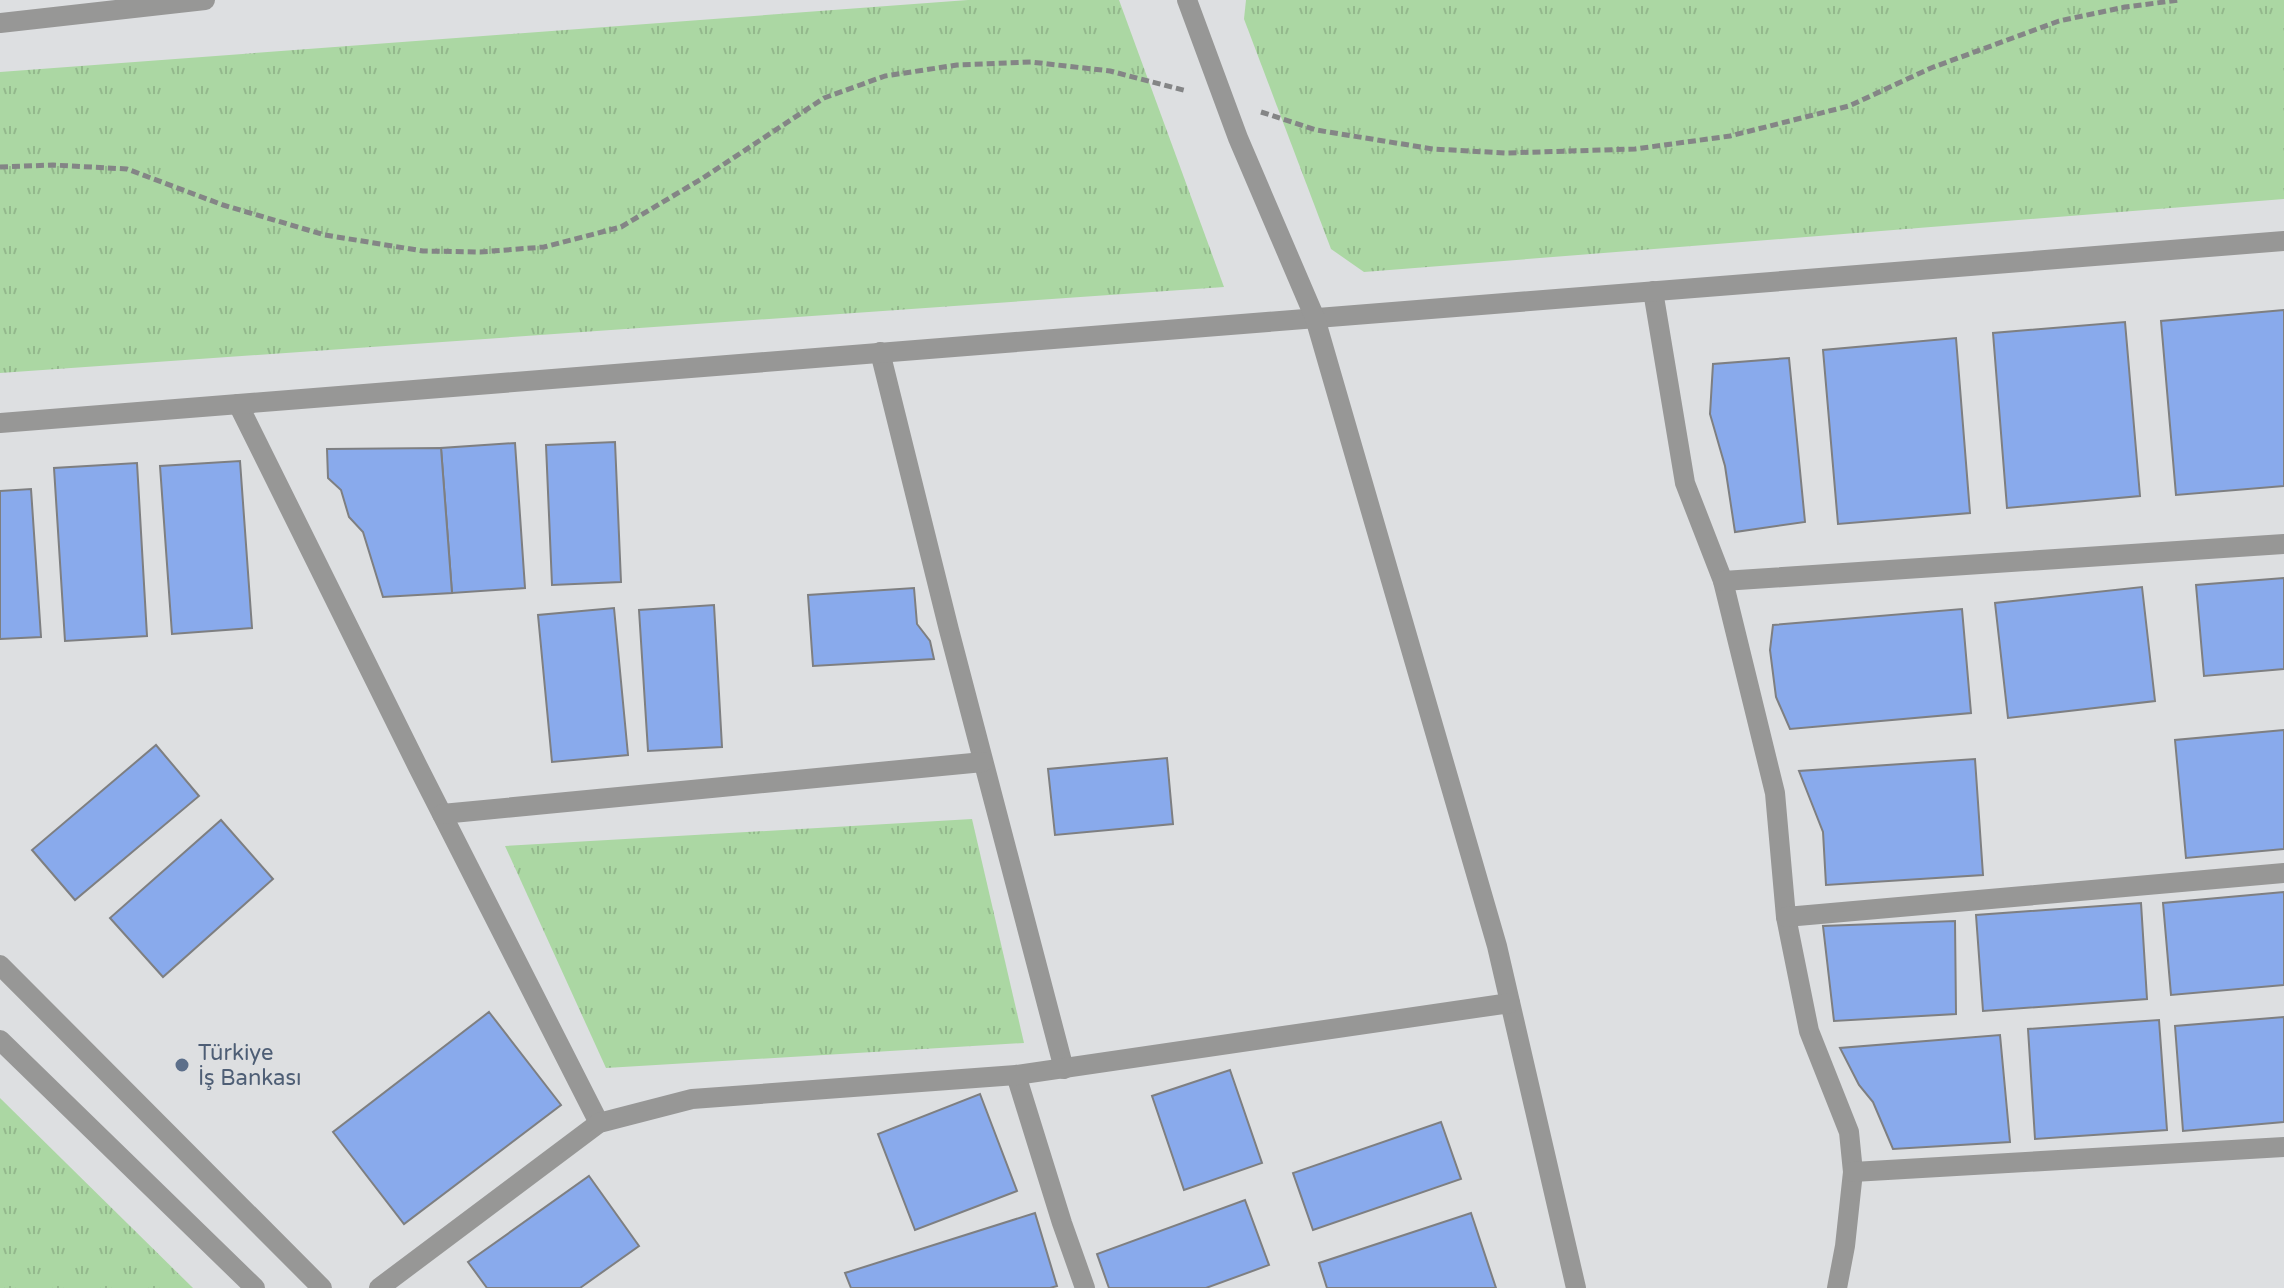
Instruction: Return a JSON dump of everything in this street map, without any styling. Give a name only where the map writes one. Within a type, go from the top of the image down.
[{"type":"street","points":[[0,23],[205,0]]},
{"type":"street","points":[[1187,0],[1238,138],[1315,318],[1497,946],[1576,1288]]},
{"type":"street","points":[[0,423],[2284,241]]},
{"type":"street","points":[[1653,291],[1685,483],[1723,581],[1775,793],[1786,917],[1809,1031],[1849,1132],[1853,1172],[1837,1288]]},
{"type":"street","points":[[880,352],[1064,1069]]},
{"type":"street","points":[[238,404],[599,1123]]},
{"type":"street","points":[[1723,581],[2284,544]]},
{"type":"street","points":[[442,814],[983,762]]},
{"type":"street","points":[[1786,917],[2284,873]]},
{"type":"street","points":[[0,965],[322,1288]]},
{"type":"street","points":[[379,1288],[599,1123],[692,1099],[1016,1075],[1510,1003]]},
{"type":"street","points":[[0,1040],[255,1288]]},
{"type":"street","points":[[1016,1075],[1085,1288]]},
{"type":"street","points":[[1853,1172],[2284,1147]]},
{"type":"path","points":[[0,167],[53,165],[127,169],[223,205],[325,235],[423,251],[480,252],[544,247],[621,227],[703,178],[824,98],[885,76],[957,65],[1031,62],[1110,71],[1224,100],[1316,130],[1433,149],[1505,153],[1635,149],[1730,136],[1849,106],[1931,68],[2059,21],[2125,7],[2180,0]]},
{"type":"green space","points":[[968,0],[1119,0],[1224,287],[0,373],[0,72]]},
{"type":"green space","points":[[1246,0],[2284,0],[2284,199],[1364,272],[1331,249],[1244,19]]},
{"type":"green space","points":[[972,819],[1024,1043],[606,1068],[505,846]]},
{"type":"green space","points":[[0,1098],[193,1288],[0,1288]]},
{"type":"building","points":[[2284,310],[2284,486],[2176,495],[2161,321]]},
{"type":"building","points":[[2125,322],[2140,496],[2007,508],[1993,333]]},
{"type":"building","points":[[1956,338],[1970,513],[1838,524],[1823,350]]},
{"type":"building","points":[[1789,358],[1805,522],[1735,532],[1725,466],[1710,414],[1713,364]]},
{"type":"building","points":[[615,442],[621,582],[552,585],[546,445]]},
{"type":"building","points":[[515,443],[525,588],[452,593],[441,448]]},
{"type":"building","points":[[441,448],[452,593],[383,597],[363,532],[349,517],[341,490],[328,478],[327,449]]},
{"type":"building","points":[[240,461],[252,628],[172,634],[160,466]]},
{"type":"building","points":[[137,463],[147,636],[65,641],[54,468]]},
{"type":"building","points":[[31,489],[41,637],[0,639],[0,491]]},
{"type":"building","points":[[2284,578],[2284,669],[2204,676],[2196,585]]},
{"type":"building","points":[[2142,587],[2155,701],[2008,718],[1995,603]]},
{"type":"building","points":[[914,588],[917,624],[930,641],[934,659],[813,666],[808,595]]},
{"type":"building","points":[[714,605],[722,747],[648,751],[639,610]]},
{"type":"building","points":[[614,608],[628,755],[552,762],[538,615]]},
{"type":"building","points":[[1962,609],[1971,713],[1790,729],[1776,697],[1770,650],[1773,625]]},
{"type":"building","points":[[2284,730],[2284,849],[2186,858],[2175,740]]},
{"type":"building","points":[[156,745],[199,796],[75,900],[32,850]]},
{"type":"building","points":[[1167,758],[1173,824],[1055,835],[1048,769]]},
{"type":"building","points":[[1975,759],[1983,875],[1826,885],[1823,832],[1799,771]]},
{"type":"building","points":[[221,820],[273,879],[163,977],[110,918]]},
{"type":"building","points":[[2284,892],[2284,985],[2171,995],[2163,903]]},
{"type":"building","points":[[2141,903],[2147,999],[1983,1011],[1976,915]]},
{"type":"building","points":[[1955,921],[1956,1014],[1834,1021],[1823,926]]},
{"type":"building","points":[[489,1012],[561,1105],[404,1224],[333,1132]]},
{"type":"building","points":[[2284,1017],[2284,1122],[2183,1131],[2175,1026]]},
{"type":"building","points":[[2159,1020],[2167,1130],[2035,1139],[2028,1029]]},
{"type":"building","points":[[2000,1035],[2010,1142],[1893,1149],[1873,1102],[1859,1085],[1840,1048]]},
{"type":"building","points":[[1230,1070],[1262,1163],[1184,1190],[1152,1096]]},
{"type":"building","points":[[980,1094],[1017,1191],[915,1230],[878,1134]]},
{"type":"building","points":[[1441,1122],[1461,1179],[1313,1230],[1293,1173]]},
{"type":"building","points":[[589,1176],[639,1246],[580,1288],[487,1288],[468,1262]]},
{"type":"building","points":[[1245,1200],[1269,1265],[1206,1288],[1109,1288],[1097,1254]]},
{"type":"building","points":[[1035,1213],[1057,1286],[851,1288],[845,1273]]},
{"type":"building","points":[[1471,1213],[1496,1288],[1327,1288],[1319,1263]]},
{"type":"place","name":"Türkiye İş Bankası","points":[[182,1065]]}]
